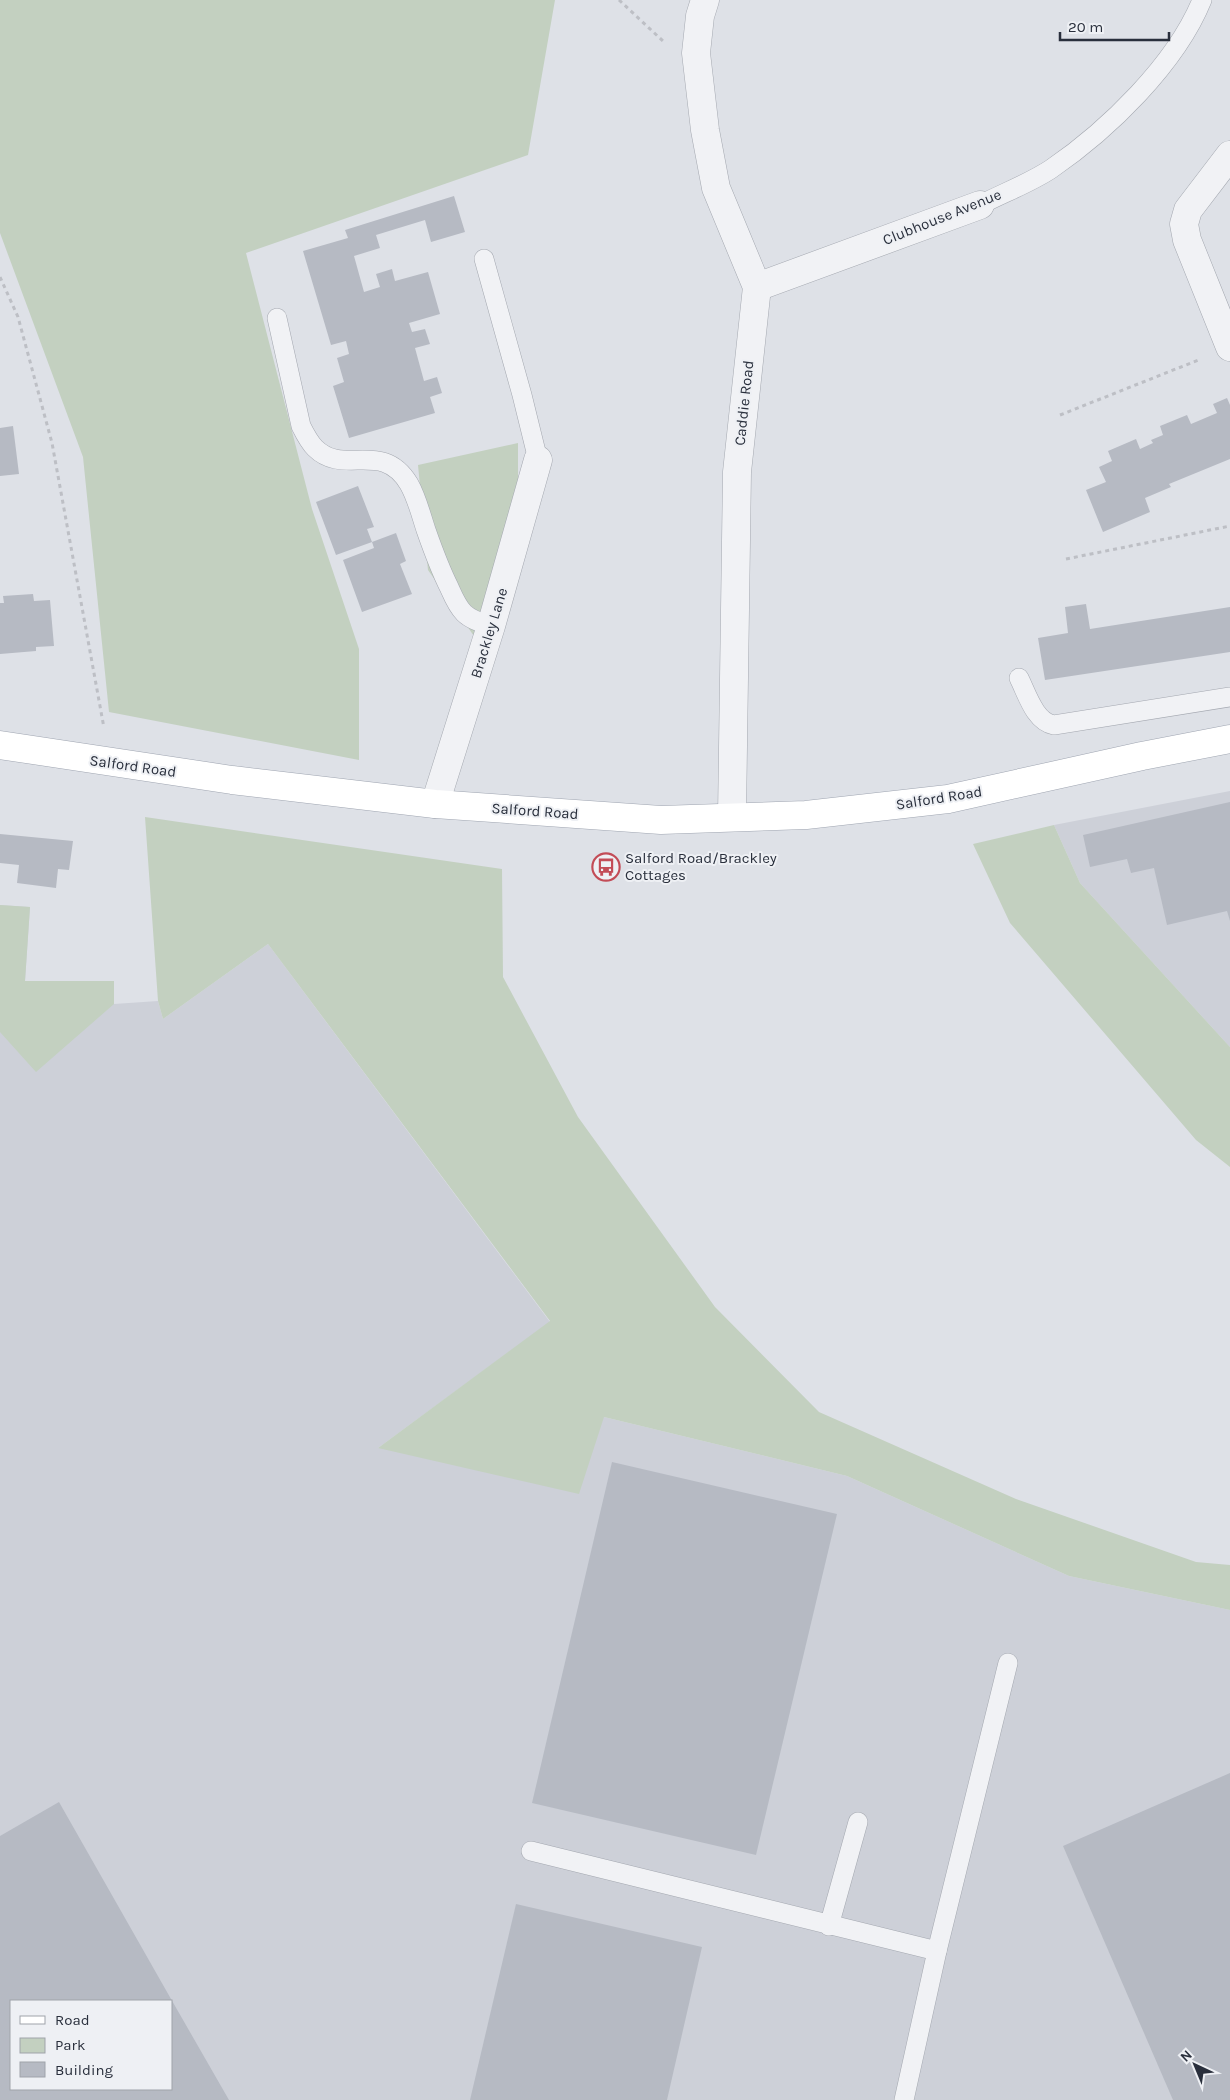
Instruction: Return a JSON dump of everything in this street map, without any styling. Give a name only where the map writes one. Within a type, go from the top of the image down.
[{"type":"main road","name":"Salford Road","points":[[0,745],[232,780],[435,804],[661,820],[732,816],[806,816],[948,799],[1142,756],[1230,739]]},
{"type":"street","name":"Caddie Road","points":[[705,0],[700,16],[696,53],[705,130],[716,188],[757,287],[737,472],[732,816]]},
{"type":"street","points":[[1230,155],[1188,210],[1184,224],[1187,240],[1230,347]]},
{"type":"street","name":"Clubhouse Avenue","points":[[757,287],[980,205]]},
{"type":"street","name":"Brackley Lane","points":[[435,804],[491,626],[538,460]]},
{"type":"lane","name":"Clubhouse Avenue","points":[[980,205],[1050,170],[1102,131],[1162,66],[1193,22],[1202,0]]},
{"type":"lane","points":[[484,259],[538,460]]},
{"type":"lane","points":[[277,318],[301,426],[308,439],[316,449],[325,455],[356,461],[376,459],[388,463],[400,472],[409,484],[442,572],[456,601],[464,613],[471,619],[491,626]]},
{"type":"lane","points":[[1019,678],[1039,717],[1046,724],[1054,725],[1230,696]]},
{"type":"lane","points":[[904,2100],[1008,1663]]},
{"type":"lane","points":[[830,1926],[858,1822]]},
{"type":"lane","points":[[531,1851],[938,1952]]},
{"type":"path","points":[[619,0],[678,54],[696,53]]},
{"type":"path","points":[[0,277],[18,317],[52,443],[104,722],[106,762]]},
{"type":"path","points":[[1060,414],[1203,358]]},
{"type":"path","points":[[1066,559],[1230,526]]},
{"type":"shaded area","points":[[1230,791],[1230,1047],[1080,883],[1054,825]]},
{"type":"shaded area","points":[[0,905],[30,907],[25,981],[114,981],[114,1004],[158,1001],[163,1019],[268,944],[550,1322],[378,1448],[604,1417],[847,1476],[1069,1576],[1230,1610],[1230,2100],[0,2100]]},
{"type":"green space","points":[[0,0],[555,0],[528,155],[246,253],[312,509],[359,649],[359,760],[109,712],[83,457],[0,233]]},
{"type":"green space","points":[[518,443],[518,501],[476,639],[428,570],[418,465]]},
{"type":"green space","points":[[145,817],[502,869],[503,977],[578,1117],[715,1307],[819,1412],[1016,1499],[1196,1562],[1230,1565],[1230,1610],[1069,1576],[847,1476],[604,1417],[579,1494],[378,1448],[550,1321],[268,944],[163,1019],[158,1001]]},
{"type":"green space","points":[[1054,825],[1080,883],[1230,1047],[1230,1167],[1196,1140],[1010,923],[973,844]]},
{"type":"green space","points":[[0,905],[30,907],[25,981],[114,981],[114,1004],[36,1072],[0,1032]]},
{"type":"building","points":[[454,196],[465,232],[431,242],[425,220],[376,235],[380,248],[354,256],[364,292],[380,287],[376,274],[392,269],[395,281],[428,272],[440,314],[409,323],[412,332],[425,329],[430,344],[415,348],[424,381],[437,377],[442,393],[430,397],[435,413],[349,438],[333,386],[344,382],[337,358],[349,354],[346,341],[331,345],[303,251],[348,238],[345,230]]},
{"type":"building","points":[[1227,398],[1230,405],[1230,459],[1169,484],[1171,487],[1145,498],[1150,512],[1103,532],[1086,490],[1106,482],[1099,467],[1112,461],[1108,451],[1136,439],[1140,449],[1153,443],[1151,440],[1163,435],[1160,426],[1187,415],[1191,424],[1217,413],[1213,404]]},
{"type":"building","points":[[13,426],[19,474],[0,476],[0,428]]},
{"type":"building","points":[[358,486],[374,527],[367,529],[372,542],[336,555],[316,502]]},
{"type":"building","points":[[396,533],[406,561],[400,564],[412,594],[362,612],[343,560],[374,548],[372,542]]},
{"type":"building","points":[[33,594],[34,601],[50,600],[54,646],[36,647],[36,651],[0,654],[0,603],[4,603],[3,596]]},
{"type":"building","points":[[1086,604],[1090,629],[1230,607],[1230,652],[1045,680],[1038,638],[1068,633],[1065,607]]},
{"type":"building","points":[[1230,802],[1230,921],[1227,911],[1167,925],[1154,868],[1131,873],[1127,859],[1090,867],[1083,835]]},
{"type":"building","points":[[0,834],[73,841],[69,870],[58,869],[56,888],[17,883],[19,865],[0,863]]},
{"type":"building","points":[[612,1462],[837,1514],[756,1855],[532,1803]]},
{"type":"building","points":[[1230,1773],[1230,2100],[1173,2100],[1063,1846]]},
{"type":"building","points":[[59,1802],[172,2000],[10,2000],[10,2090],[172,2090],[172,2000],[229,2100],[0,2100],[0,1836]]},
{"type":"building","points":[[516,1904],[702,1947],[667,2100],[470,2100]]},
{"type":"place","name":"Salford Road/Brackley Cottages","points":[[606,867]]}]
